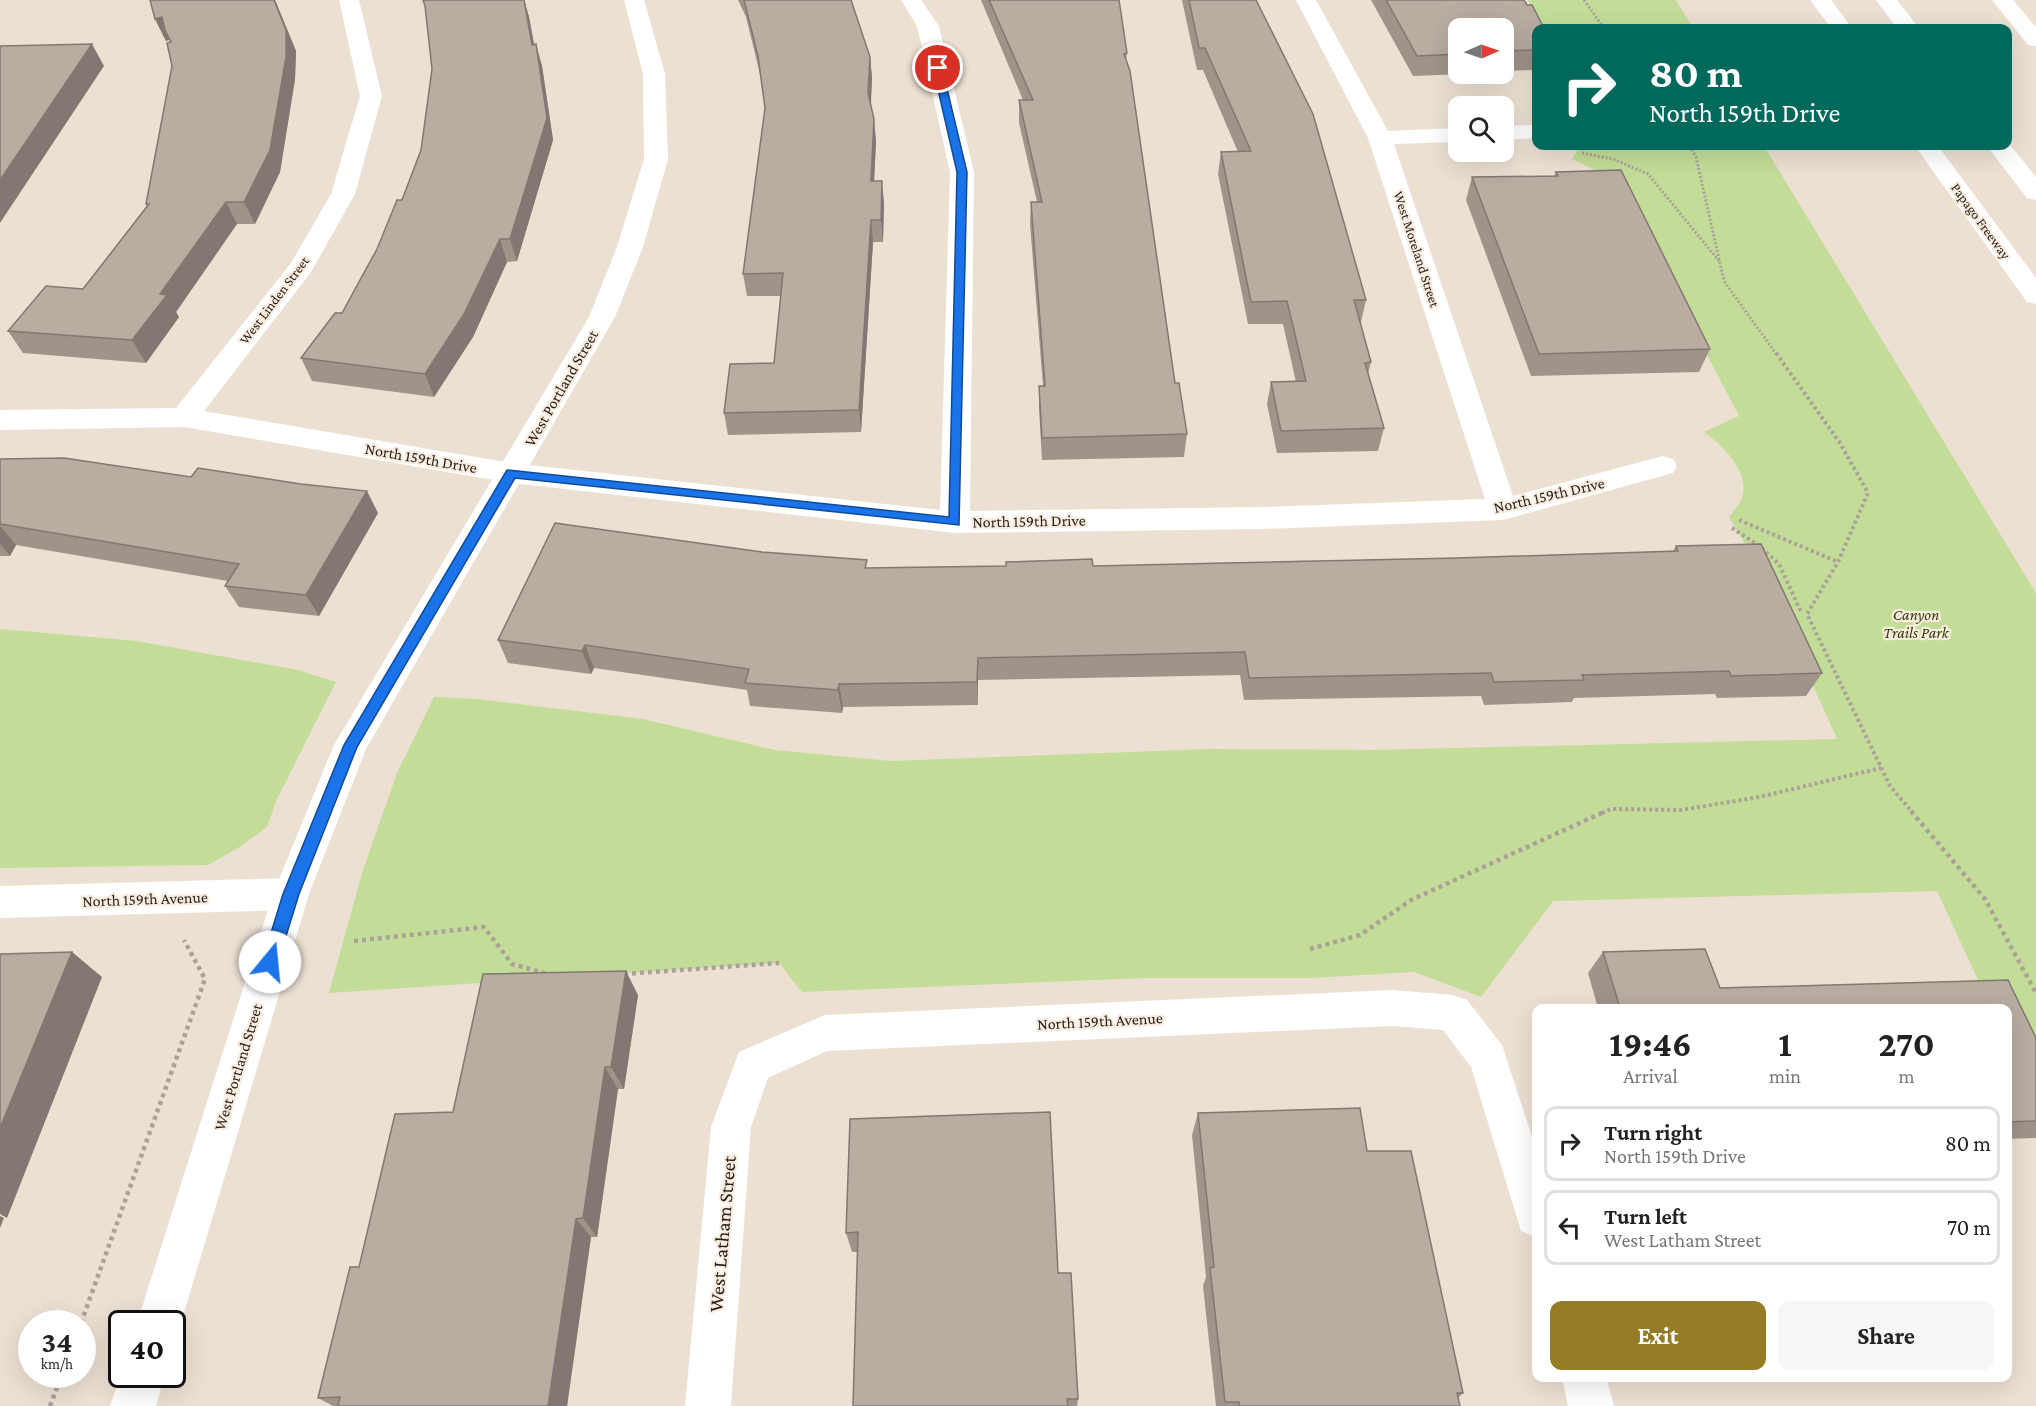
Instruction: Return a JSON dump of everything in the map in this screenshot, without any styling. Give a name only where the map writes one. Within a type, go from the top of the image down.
[{"type":"main road","name":"West Linden Street","points":[[184,417],[302,266],[343,194],[371,96],[349,0]]},
{"type":"main road","name":"West Portland Street","points":[[163,1310],[291,894],[351,745],[602,317],[630,247],[656,159],[654,74],[634,0]]},
{"type":"main road","points":[[911,0],[928,26],[962,172],[955,522]]},
{"type":"main road","name":"West Moreland Street","points":[[1306,0],[1380,138],[1503,509]]},
{"type":"main road","points":[[1811,0],[1837,24]]},
{"type":"main road","points":[[1820,0],[1837,24]]},
{"type":"main road","points":[[1886,0],[1905,24]]},
{"type":"main road","points":[[2002,0],[2036,40]]},
{"type":"main road","points":[[1514,133],[1532,132]]},
{"type":"main road","points":[[1380,138],[1448,135]]},
{"type":"main road","name":"Papago Freeway","points":[[1929,150],[2036,296]]},
{"type":"main road","points":[[2002,150],[2036,193]]},
{"type":"main road","name":"North 159th Drive","points":[[0,420],[184,417],[512,473],[955,522],[1263,518],[1503,509],[1663,466]]},
{"type":"main road","name":"North 159th Avenue","points":[[0,902],[291,894]]},
{"type":"main road","name":"North 159th Avenue","points":[[753,1065],[825,1033],[1392,1008],[1454,1013],[1488,1058],[1532,1203]]},
{"type":"main road","name":"West Latham Street","points":[[708,1406],[730,1127],[753,1065]]},
{"type":"main road","points":[[1585,1382],[1592,1406]]},
{"type":"main road","points":[[133,1406],[139,1388]]},
{"type":"path","points":[[1584,0],[1601,24]]},
{"type":"path","points":[[1692,150],[1696,157],[1724,281],[1840,443],[1868,493],[1838,562],[1807,614],[1890,786],[1985,899],[2036,993]]},
{"type":"path","points":[[1582,153],[1613,159],[1648,174],[1719,262]]},
{"type":"path","points":[[1739,520],[1838,562]]},
{"type":"path","points":[[1732,528],[1758,545],[1779,564],[1801,612]]},
{"type":"path","points":[[1310,950],[1360,935],[1411,900],[1611,809],[1681,810],[1759,797],[1881,768]]},
{"type":"path","points":[[354,941],[484,927],[512,964],[558,976]]},
{"type":"path","points":[[86,1310],[205,979],[184,940],[172,940]]},
{"type":"path","points":[[618,974],[779,963]]},
{"type":"path","points":[[50,1406],[57,1388]]},
{"type":"green space","points":[[1528,0],[1676,0],[1691,24],[1540,24]]},
{"type":"green space","name":"Canyon Trails Park","points":[[1578,150],[1766,150],[2036,593],[2036,1107],[2012,1025],[2012,1004],[1989,1004],[1937,891],[1553,901],[1481,997],[1414,972],[1312,978],[1143,978],[802,992],[779,963],[329,993],[362,873],[397,773],[434,697],[477,699],[643,719],[775,750],[890,761],[1210,749],[1372,750],[1837,739],[1763,574],[1729,517],[1740,502],[1743,482],[1740,472],[1727,453],[1704,432],[1739,416],[1615,180],[1572,159]]},
{"type":"green space","points":[[0,629],[137,641],[298,670],[336,682],[277,799],[267,827],[238,848],[208,865],[0,868]]},
{"type":"building","points":[[150,0],[274,0],[286,30],[286,57],[270,150],[244,202],[226,202],[160,294],[167,295],[132,340],[8,331],[46,286],[83,289],[149,204],[146,204],[172,66],[167,43],[171,42],[162,17],[155,19]]},
{"type":"building","points":[[423,0],[524,0],[532,45],[536,44],[547,118],[510,239],[500,239],[464,314],[425,374],[301,358],[335,313],[342,313],[377,249],[397,200],[402,200],[421,150],[432,69]]},
{"type":"building","points":[[744,0],[851,0],[870,57],[868,93],[874,119],[871,181],[882,181],[881,220],[871,220],[859,410],[724,413],[730,364],[774,363],[783,273],[743,274],[765,108],[758,56]]},
{"type":"building","points":[[989,0],[1119,0],[1127,53],[1124,54],[1130,71],[1175,383],[1179,383],[1187,434],[1042,438],[1039,386],[1045,386],[1031,202],[1042,202],[1019,100],[1033,100]]},
{"type":"building","points":[[1189,0],[1256,0],[1313,114],[1366,300],[1354,300],[1371,362],[1365,363],[1384,428],[1281,431],[1271,382],[1306,381],[1287,301],[1251,302],[1221,152],[1251,151],[1205,48],[1199,48]]},
{"type":"building","points":[[1386,0],[1524,0],[1527,5],[1532,5],[1542,24],[1532,24],[1532,50],[1514,51],[1514,18],[1448,18],[1448,54],[1417,56]]},
{"type":"building","points":[[92,44],[0,180],[0,46]]},
{"type":"building","points":[[1621,170],[1710,349],[1539,354],[1472,177],[1558,176],[1556,172]]},
{"type":"building","points":[[64,458],[191,477],[198,468],[301,484],[367,491],[306,595],[225,586],[239,564],[0,524],[0,459]]},
{"type":"building","points":[[555,523],[762,552],[867,560],[865,568],[1006,566],[1006,562],[1092,559],[1093,566],[1457,558],[1678,551],[1676,546],[1761,544],[1822,673],[1731,676],[1729,671],[1582,675],[1584,680],[1494,682],[1491,673],[1249,678],[1245,652],[978,658],[977,682],[839,684],[838,690],[745,683],[749,669],[585,645],[582,651],[498,640]]},
{"type":"building","points":[[1705,949],[1720,988],[2008,980],[2036,1038],[2036,1121],[2012,1122],[2012,1004],[1619,1004],[1603,952]]},
{"type":"building","points":[[72,952],[0,1128],[0,954]]},
{"type":"building","points":[[626,971],[611,1067],[605,1067],[583,1218],[576,1219],[548,1406],[338,1406],[340,1397],[318,1398],[350,1267],[359,1267],[395,1114],[453,1112],[483,974]]},
{"type":"building","points":[[1360,1108],[1367,1151],[1411,1151],[1463,1393],[1457,1393],[1460,1406],[1239,1406],[1239,1402],[1225,1402],[1210,1268],[1214,1267],[1198,1113]]},
{"type":"building","points":[[1050,1112],[1058,1273],[1071,1273],[1078,1399],[1067,1399],[1068,1406],[853,1406],[858,1232],[846,1233],[850,1119]]},
{"type":"route","points":[[270,962],[291,894],[351,745],[512,473],[955,522],[962,172],[938,68]]}]
